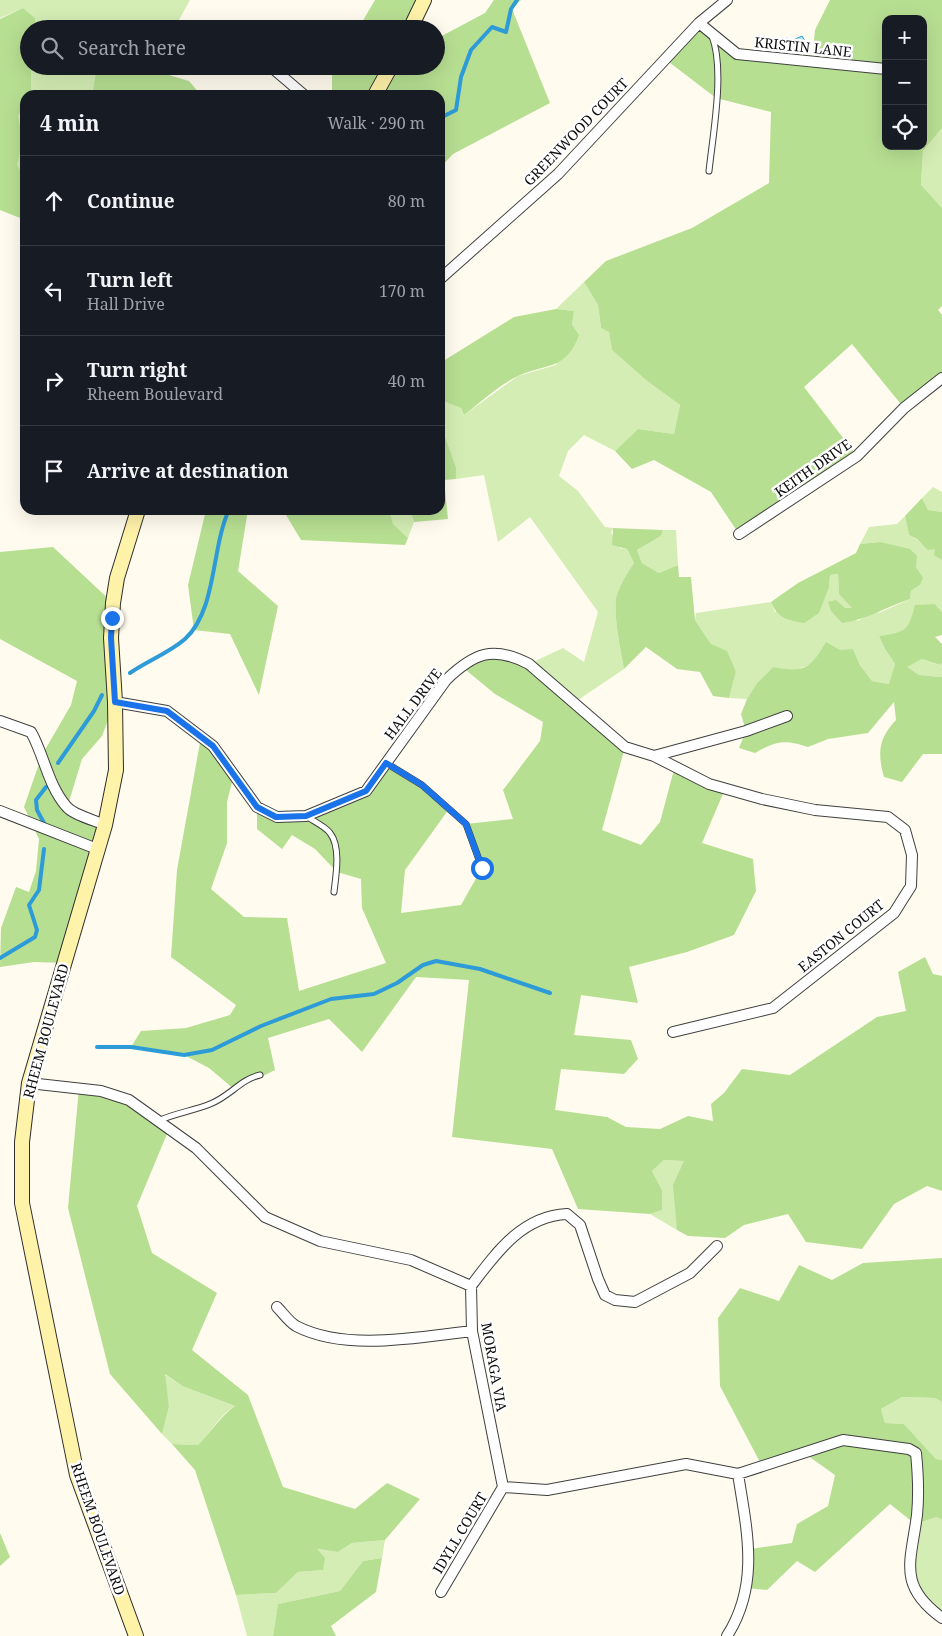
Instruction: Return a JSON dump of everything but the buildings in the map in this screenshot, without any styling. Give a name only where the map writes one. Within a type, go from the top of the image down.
[{"type":"street","points":[[414,20],[424,0]]},
{"type":"street","name":"GREENWOOD COURT","points":[[445,275],[558,174],[699,23],[727,0]]},
{"type":"street","name":"KRISTIN LANE","points":[[699,23],[738,54],[882,69]]},
{"type":"street","points":[[281,75],[298,90]]},
{"type":"street","points":[[378,90],[386,75]]},
{"type":"street","name":"KEITH DRIVE","points":[[739,534],[857,456],[904,408],[942,378]]},
{"type":"street","name":"RHEEM BOULEVARD","points":[[136,515],[117,578],[113,603],[111,638],[115,702],[116,770],[105,825],[29,1083],[22,1142],[22,1203],[77,1475],[136,1636]]},
{"type":"street","name":"HALL DRIVE","points":[[115,702],[167,711],[213,746],[257,807],[276,817],[306,816],[366,791],[446,680],[460,666],[475,656],[492,653],[512,655],[529,664],[625,747],[654,756]]},
{"type":"street","points":[[654,756],[746,731],[787,716]]},
{"type":"street","points":[[0,721],[31,732],[51,780],[67,808],[105,825]]},
{"type":"street","name":"EASTON COURT","points":[[654,756],[709,784],[762,799],[815,810],[888,817],[905,830],[912,855],[911,886],[894,913],[773,1008],[673,1032]]},
{"type":"street","points":[[0,811],[97,849]]},
{"type":"street","points":[[29,1083],[100,1091],[129,1100],[196,1148],[265,1217],[320,1241],[411,1260],[471,1286],[501,1247],[530,1223],[551,1215],[567,1214],[580,1225],[598,1280],[606,1295],[615,1300],[635,1302],[690,1273],[717,1246]]},
{"type":"street","name":"MORAGA VIA","points":[[471,1286],[472,1331],[503,1488]]},
{"type":"street","points":[[277,1307],[294,1325],[316,1334],[378,1342],[472,1331]]},
{"type":"street","points":[[503,1488],[547,1490],[686,1464],[738,1474],[843,1440],[909,1449],[916,1453],[917,1514],[910,1550],[910,1572],[918,1597],[942,1618]]},
{"type":"street","points":[[727,1636],[734,1624],[746,1588],[750,1549],[738,1474]]},
{"type":"street","name":"IDYLL COURT","points":[[441,1592],[503,1488]]},
{"type":"lane","points":[[709,170],[717,83],[717,48],[711,33]]},
{"type":"lane","points":[[386,763],[422,785],[466,824],[482,868]]},
{"type":"lane","points":[[306,816],[329,832],[334,844],[337,872],[334,892]]},
{"type":"lane","points":[[158,1121],[176,1113],[211,1104],[244,1081],[260,1075]]},
{"type":"green space","points":[[0,0],[190,0],[179,20],[35,20],[23,8],[0,18]]},
{"type":"green space","points":[[375,0],[424,0],[414,20],[363,20]]},
{"type":"green space","points":[[494,0],[521,0],[512,9],[550,103],[453,154],[445,163],[445,90],[332,90],[332,75],[445,75],[445,34],[485,13]]},
{"type":"green space","points":[[830,0],[942,0],[942,128],[927,146],[927,15],[882,15],[882,150],[924,150],[921,185],[942,208],[942,306],[938,310],[942,315],[942,378],[904,408],[852,344],[804,387],[857,456],[739,534],[711,492],[654,460],[632,469],[615,451],[638,429],[674,434],[680,405],[647,381],[612,350],[609,332],[601,328],[598,305],[584,282],[606,261],[692,228],[769,183],[771,112],[716,98],[665,59],[699,23],[738,54],[812,61],[815,30]]},
{"type":"green space","points":[[23,8],[35,18],[35,20],[20,20],[20,75],[31,75],[31,90],[20,90],[20,113],[18,115],[20,153],[17,165],[20,170],[20,218],[0,210],[0,19]]},
{"type":"green space","points":[[31,75],[95,75],[93,90],[31,90]]},
{"type":"green space","points":[[95,75],[169,75],[189,81],[197,90],[93,90]]},
{"type":"green space","points":[[942,128],[942,208],[921,186],[923,151],[927,150],[927,146]]},
{"type":"green space","points":[[20,147],[20,188],[17,173]]},
{"type":"green space","points":[[584,282],[598,305],[601,328],[609,331],[612,350],[647,381],[680,405],[674,434],[638,429],[615,451],[584,435],[568,451],[559,476],[578,491],[605,527],[613,528],[611,533],[620,548],[627,549],[634,563],[620,586],[616,601],[618,631],[624,669],[575,702],[529,664],[563,648],[584,662],[598,612],[530,517],[498,542],[484,475],[456,479],[456,467],[445,437],[445,402],[461,408],[464,415],[518,376],[556,365],[572,325],[574,311],[556,309]]},
{"type":"green space","points":[[556,309],[574,311],[572,325],[579,335],[574,347],[561,360],[518,376],[497,389],[464,415],[461,408],[445,402],[445,360],[514,317]]},
{"type":"green space","points":[[445,437],[456,467],[456,479],[445,480]]},
{"type":"green space","points":[[933,487],[942,492],[942,512],[928,510],[922,498]]},
{"type":"green space","points":[[445,490],[448,519],[414,522],[412,515],[445,515]]},
{"type":"green space","points":[[922,498],[928,510],[942,512],[942,560],[934,555],[935,549],[928,550],[917,539],[909,535],[905,516]]},
{"type":"green space","points":[[205,515],[247,515],[238,571],[278,606],[259,695],[230,634],[194,630],[188,585]]},
{"type":"green space","points":[[286,515],[390,515],[393,524],[408,538],[405,545],[301,540]]},
{"type":"green space","points":[[390,515],[412,515],[414,522],[408,538],[393,524]]},
{"type":"green space","points":[[905,516],[909,535],[935,549],[935,555],[942,560],[942,612],[935,604],[902,633],[879,636],[895,664],[890,684],[872,681],[860,665],[853,649],[793,671],[773,667],[757,683],[747,699],[729,698],[736,672],[711,644],[695,620],[696,613],[771,602],[775,612],[829,587],[830,575],[838,574],[839,594],[853,608],[845,608],[828,602],[858,621],[866,615],[881,612],[910,599],[911,591],[920,585],[880,542],[860,544],[869,527],[897,524]]},
{"type":"green space","points":[[613,528],[663,530],[661,536],[637,550],[642,563],[659,573],[678,565],[679,577],[691,577],[695,620],[711,644],[727,651],[736,672],[729,698],[713,696],[700,672],[677,669],[646,647],[624,669],[618,631],[616,601],[620,586],[634,563],[627,549],[612,545]]},
{"type":"green space","points":[[663,530],[676,530],[678,565],[659,573],[642,563],[637,550],[661,536]]},
{"type":"green space","points":[[880,542],[910,549],[917,556],[916,567],[923,578],[920,585],[911,591],[910,599],[868,616],[842,623],[831,611],[828,602],[836,600],[845,608],[852,608],[839,594],[838,574],[830,575],[829,587],[819,613],[804,623],[784,618],[774,608],[771,602],[798,583],[856,553],[860,544]]},
{"type":"green space","points":[[53,547],[113,603],[115,702],[102,736],[82,759],[67,808],[105,825],[64,963],[34,962],[0,967],[1,928],[16,887],[29,892],[36,871],[39,839],[24,807],[42,755],[71,705],[77,681],[0,639],[0,552]]},
{"type":"green space","points":[[935,604],[942,612],[942,635],[935,637],[942,644],[942,663],[940,665],[922,659],[907,667],[919,675],[942,677],[942,754],[923,754],[902,782],[884,777],[880,753],[883,739],[896,720],[894,702],[868,733],[828,739],[808,747],[780,742],[755,753],[739,748],[746,731],[741,714],[747,699],[757,683],[773,667],[800,669],[806,667],[826,642],[840,650],[853,649],[860,665],[872,681],[889,684],[895,664],[879,636],[900,632],[908,626],[915,605]]},
{"type":"green space","points":[[512,655],[625,747],[602,830],[641,845],[660,822],[675,766],[725,789],[702,843],[753,859],[756,891],[734,935],[687,952],[629,967],[638,1003],[581,995],[574,1035],[631,1040],[638,1059],[624,1074],[561,1069],[555,1110],[607,1117],[626,1127],[660,1129],[688,1116],[713,1121],[711,1104],[724,1093],[742,1069],[790,1075],[877,1017],[906,1011],[898,972],[925,957],[933,974],[942,976],[942,1191],[927,1186],[894,1204],[862,1249],[806,1242],[788,1214],[744,1225],[725,1238],[688,1236],[677,1230],[673,1185],[684,1161],[664,1160],[652,1171],[662,1190],[662,1210],[650,1214],[578,1209],[552,1149],[452,1137],[469,980],[416,977],[362,1052],[329,1019],[268,1038],[275,1070],[235,1090],[209,1068],[184,1055],[131,1047],[141,1031],[186,1028],[230,1015],[236,1005],[171,957],[177,870],[201,737],[234,774],[227,802],[227,843],[211,889],[244,917],[287,918],[299,991],[386,963],[362,908],[361,879],[337,872],[315,849],[292,835],[282,849],[257,829],[257,807],[277,817],[306,816],[366,791],[386,763],[422,785],[449,809],[405,870],[401,913],[461,905],[482,868],[466,824],[513,819],[503,790],[540,741],[543,722],[495,694],[461,666],[475,656]]},
{"type":"green space","points":[[922,659],[939,665],[942,663],[942,677],[919,675],[906,667]]},
{"type":"green space","points":[[79,1088],[129,1100],[169,1129],[137,1206],[152,1253],[217,1293],[192,1350],[248,1395],[283,1487],[355,1509],[387,1483],[420,1499],[385,1540],[352,1543],[338,1552],[317,1549],[325,1558],[323,1570],[298,1572],[276,1593],[236,1595],[195,1470],[172,1444],[198,1445],[225,1414],[235,1406],[182,1386],[165,1374],[169,1407],[162,1434],[110,1374],[68,1208]]},
{"type":"green space","points":[[664,1160],[684,1161],[677,1230],[650,1214],[662,1210],[662,1190],[652,1171]]},
{"type":"green space","points":[[942,1258],[942,1402],[935,1398],[902,1397],[881,1409],[885,1423],[904,1424],[936,1459],[942,1460],[942,1520],[937,1517],[915,1524],[890,1504],[815,1572],[797,1561],[767,1590],[747,1588],[750,1549],[792,1543],[797,1524],[828,1506],[835,1475],[804,1453],[762,1466],[720,1386],[718,1318],[740,1288],[779,1301],[799,1265],[832,1280],[863,1263]]},
{"type":"green space","points":[[164,1374],[182,1386],[235,1406],[220,1419],[198,1445],[172,1444],[162,1434],[169,1407]]},
{"type":"green space","points":[[902,1397],[935,1398],[942,1402],[942,1460],[936,1459],[904,1424],[885,1423],[881,1409]]},
{"type":"green space","points":[[937,1517],[942,1520],[942,1612],[918,1597],[910,1550],[915,1524]]},
{"type":"green space","points":[[0,1533],[10,1557],[0,1566]]},
{"type":"green space","points":[[385,1540],[382,1558],[363,1561],[340,1591],[278,1604],[273,1636],[247,1636],[236,1595],[276,1593],[298,1572],[323,1570],[316,1549],[338,1552],[352,1543]]},
{"type":"green space","points":[[382,1558],[376,1592],[331,1626],[336,1636],[273,1636],[278,1604],[340,1591],[363,1561]]},
{"type":"water","points":[[802,36],[805,41],[803,47],[785,45],[786,38],[793,40]]},
{"type":"waterway","points":[[445,116],[456,110],[461,77],[471,50],[492,27],[506,32],[511,9],[517,0]]},
{"type":"waterway","points":[[130,673],[179,644],[195,627],[203,612],[208,595],[223,525],[227,515]]},
{"type":"waterway","points":[[58,763],[94,711],[102,695]]},
{"type":"waterway","points":[[44,823],[37,810],[36,800],[46,787]]},
{"type":"waterway","points":[[0,958],[35,937],[37,930],[29,905],[39,890],[44,849]]},
{"type":"waterway","points":[[97,1047],[131,1047],[184,1055],[212,1050],[261,1026],[331,999],[374,994],[397,983],[423,965],[436,961],[480,969],[550,993]]},
{"type":"route","points":[[112,618],[111,638],[115,702],[167,711],[213,746],[257,807],[276,817],[306,816],[366,791],[386,763],[422,785],[466,824],[482,868]]}]
